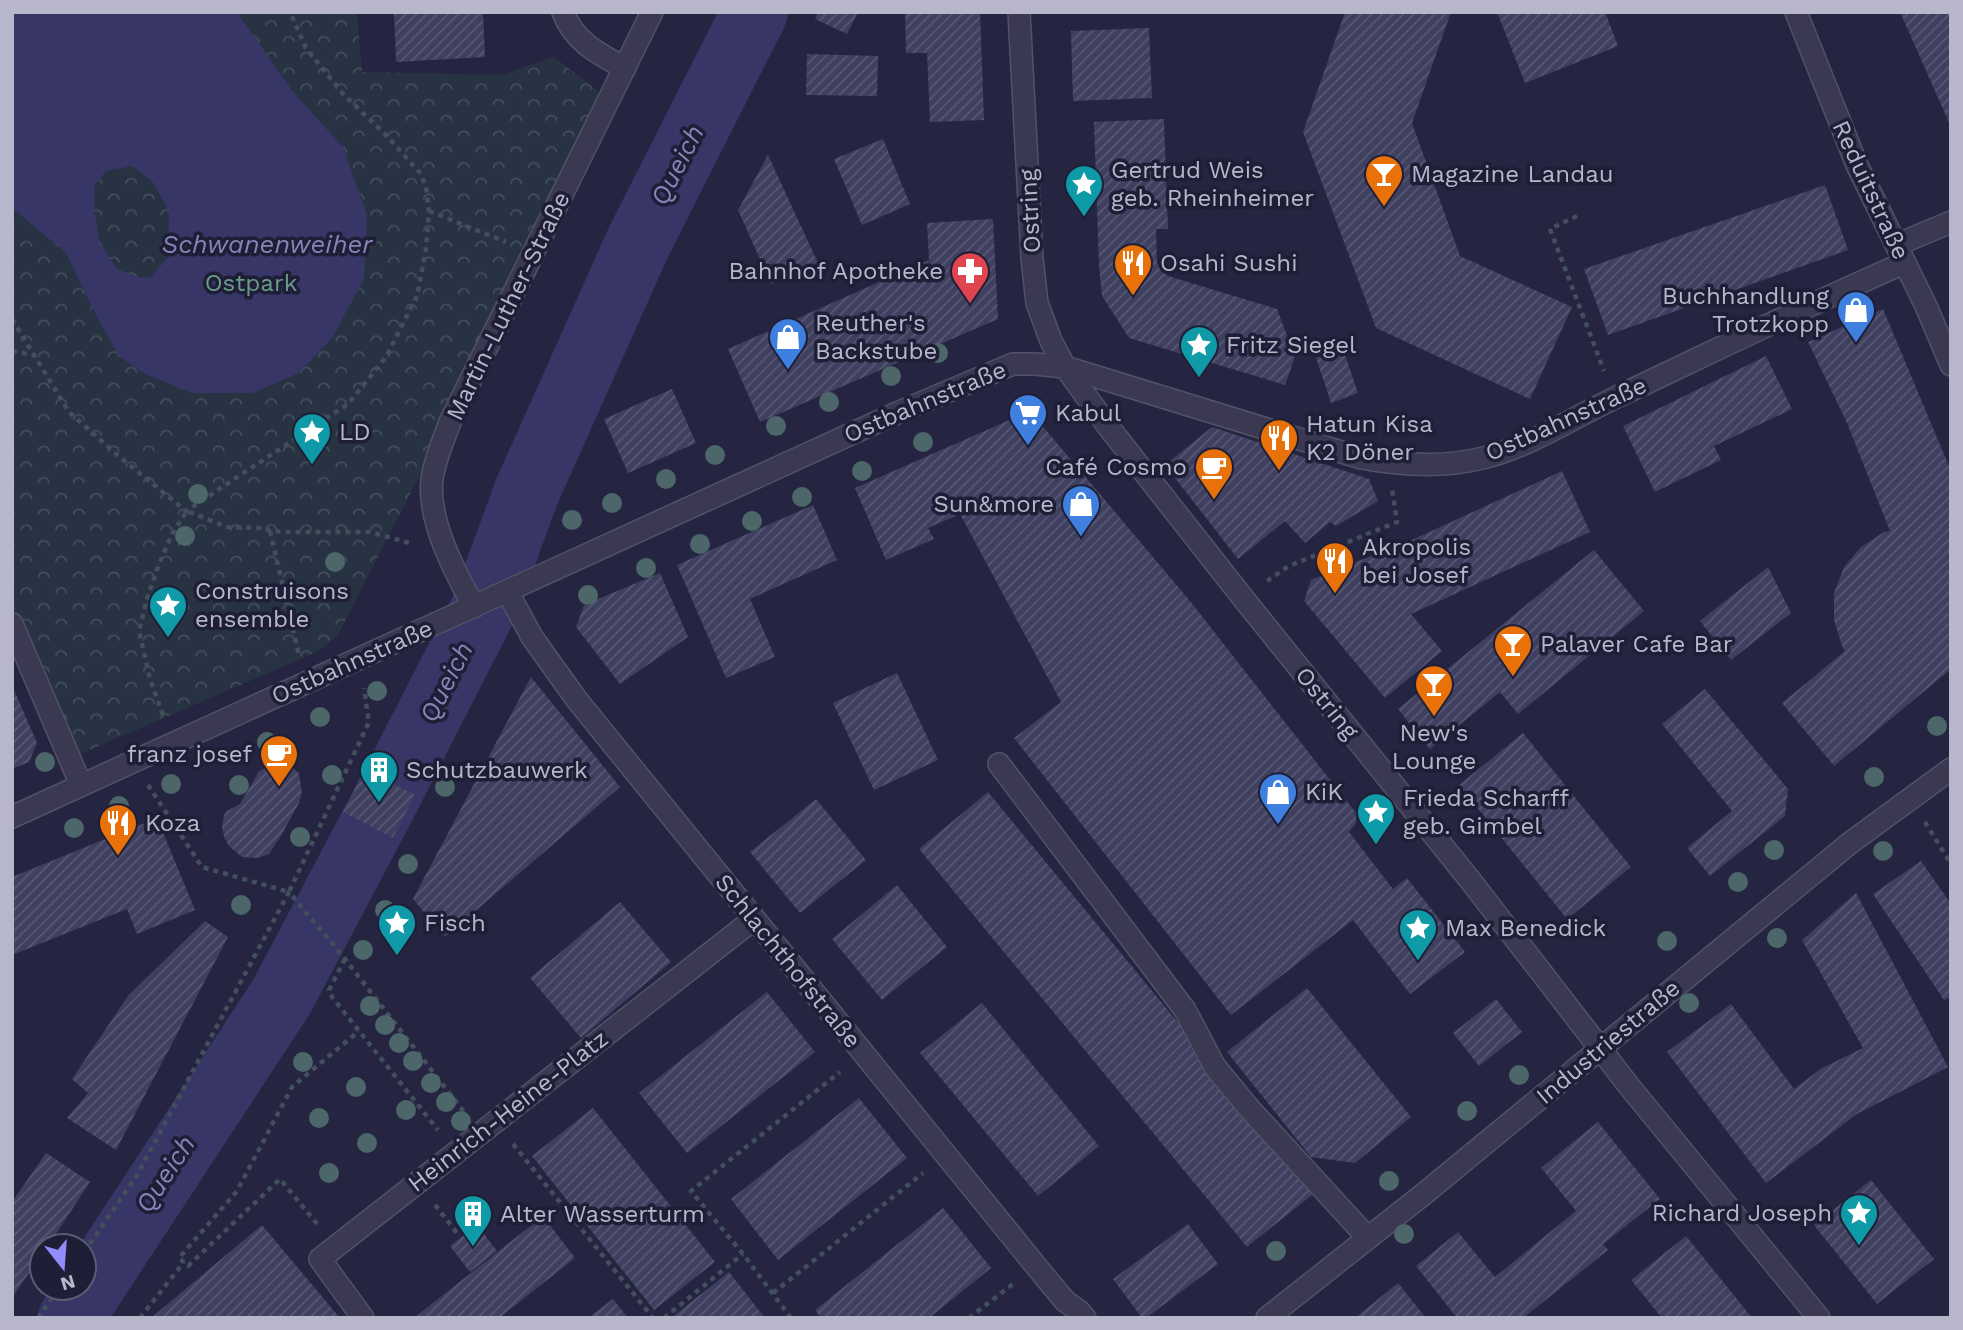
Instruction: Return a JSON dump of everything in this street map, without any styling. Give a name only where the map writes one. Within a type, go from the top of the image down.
[{"type":"street","points":[[563,12],[577,37],[591,50],[625,68]]},
{"type":"street","name":"Martin-Luther-Straße","points":[[474,607],[447,553],[432,500],[435,460],[450,422],[652,12]]},
{"type":"street","name":"Ostring","points":[[1018,12],[1037,303],[1051,341],[1065,367],[1107,425],[1470,880],[1636,1095],[1819,1318]]},
{"type":"street","name":"Reduitstraße","points":[[1796,12],[1857,165],[1926,306],[1951,365]]},
{"type":"street","name":"Ostbahnstraße","points":[[12,817],[897,413],[1013,364],[1065,367],[1335,450],[1388,463],[1413,465],[1481,458],[1506,451],[1615,398],[1900,254],[1951,222]]},
{"type":"street","name":"Schlachthofstraße","points":[[507,592],[532,637],[576,700],[1035,1266],[1065,1301],[1085,1318]]},
{"type":"street","points":[[12,624],[82,785]]},
{"type":"street","points":[[999,764],[1185,1010],[1215,1067],[1368,1238]]},
{"type":"street","name":"Industriestraße","points":[[1267,1318],[1426,1193],[1850,843],[1951,769]]},
{"type":"street","name":"Heinrich-Heine-Platz","points":[[336,1246],[754,919]]},
{"type":"street","points":[[336,1246],[320,1259],[363,1318]]},
{"type":"path","points":[[12,319],[69,412],[186,511],[348,404],[386,357],[417,296],[426,249],[429,211],[426,188],[421,174],[384,132],[343,94],[306,48],[290,12]]},
{"type":"path","points":[[429,211],[534,254]]},
{"type":"path","points":[[1577,216],[1549,229],[1615,398]]},
{"type":"path","points":[[12,351],[34,355]]},
{"type":"path","points":[[1243,598],[1289,566],[1397,522],[1388,463]]},
{"type":"path","points":[[173,743],[150,679],[139,631],[146,602],[172,534],[187,511],[227,527],[264,528],[270,531],[370,532],[447,553]]},
{"type":"path","points":[[270,531],[306,683]]},
{"type":"path","points":[[98,1232],[136,1177],[289,892],[369,722],[359,660]]},
{"type":"path","points":[[132,761],[202,867],[289,892],[487,1127],[653,1318]]},
{"type":"path","points":[[1910,797],[1951,864]]},
{"type":"path","points":[[345,959],[329,990],[332,997],[456,1151]]},
{"type":"path","points":[[336,1246],[281,1179],[188,1266],[179,1258],[237,1191],[292,1087],[359,1031]]},
{"type":"path","points":[[791,1318],[691,1191],[863,1054]]},
{"type":"path","points":[[773,1293],[946,1155]]},
{"type":"path","points":[[664,1318],[743,1254]]},
{"type":"path","points":[[140,1318],[184,1262]]},
{"type":"path","points":[[969,1318],[1035,1266]]},
{"type":"path","points":[[38,1318],[49,1302]]},
{"type":"green space","name":"Ostpark","points":[[12,12],[357,12],[362,72],[501,75],[554,57],[611,101],[338,635],[319,651],[71,758],[12,615]]},
{"type":"water","name":"Schwanenweiher","points":[[12,12],[237,12],[294,93],[343,147],[367,215],[364,279],[332,338],[299,373],[253,393],[192,393],[145,374],[119,356],[66,253],[12,208]],"holes":[[[132,166],[152,181],[169,211],[168,257],[150,278],[137,277],[117,269],[100,243],[94,209],[95,185],[106,171]]]},
{"type":"building","points":[[394,12],[483,12],[485,57],[396,62]]},
{"type":"building","points":[[818,12],[858,12],[847,34],[815,19]]},
{"type":"building","points":[[905,12],[980,12],[984,120],[930,122],[927,53],[906,53]]},
{"type":"building","points":[[1345,12],[1451,12],[1412,123],[1460,256],[1572,307],[1530,399],[1376,328],[1303,132]]},
{"type":"building","points":[[1497,12],[1605,12],[1618,46],[1525,83]]},
{"type":"building","points":[[1900,12],[1951,12],[1951,127]]},
{"type":"building","points":[[1149,28],[1152,98],[1073,101],[1071,31]]},
{"type":"building","points":[[807,54],[878,56],[877,96],[806,95]]},
{"type":"building","points":[[1164,119],[1168,229],[1156,229],[1157,263],[1168,276],[1277,309],[1295,357],[1285,385],[1129,338],[1102,296],[1094,122]]},
{"type":"building","points":[[883,139],[910,204],[862,225],[834,159]]},
{"type":"building","points":[[768,155],[818,263],[771,284],[738,210]]},
{"type":"building","points":[[1825,185],[1848,250],[1608,335],[1584,269]]},
{"type":"building","points":[[993,219],[998,319],[760,422],[728,349],[929,260],[927,223]]},
{"type":"building","points":[[1883,309],[1951,471],[1951,669],[1834,766],[1782,703],[1845,651],[1834,620],[1834,593],[1844,567],[1861,547],[1890,531],[1847,423],[1808,342]]},
{"type":"building","points":[[1343,349],[1358,393],[1331,403],[1316,358]]},
{"type":"building","points":[[1766,356],[1792,409],[1714,446],[1721,460],[1655,492],[1623,426]]},
{"type":"building","points":[[672,389],[696,443],[628,473],[604,419]]},
{"type":"building","points":[[1030,411],[1190,601],[1356,813],[1356,823],[1349,832],[1393,889],[1407,878],[1465,952],[1410,994],[1353,920],[1231,1015],[1014,738],[1061,702],[960,514],[928,528],[934,539],[886,560],[855,488]]},
{"type":"building","points":[[1212,427],[1369,479],[1378,501],[1336,526],[1330,522],[1305,543],[1285,521],[1238,559],[1165,465]]},
{"type":"building","points":[[1562,471],[1590,532],[1411,614],[1442,651],[1385,698],[1304,601],[1311,580],[1414,539]]},
{"type":"building","points":[[813,505],[837,560],[750,599],[775,657],[726,678],[677,565]]},
{"type":"building","points":[[1594,550],[1644,611],[1518,714],[1500,692],[1430,749],[1398,709]]},
{"type":"building","points":[[1768,567],[1791,613],[1731,660],[1700,621]]},
{"type":"building","points":[[660,573],[688,637],[620,684],[576,627],[584,605]]},
{"type":"building","points":[[897,673],[938,760],[874,790],[833,703]]},
{"type":"building","points":[[531,677],[620,787],[445,937],[413,899]]},
{"type":"building","points":[[12,685],[37,743],[29,762],[12,769]]},
{"type":"building","points":[[1705,689],[1788,789],[1785,816],[1710,876],[1687,848],[1732,811],[1662,724]]},
{"type":"building","points":[[1523,733],[1631,867],[1567,919],[1459,785]]},
{"type":"building","points":[[278,763],[291,765],[299,774],[302,793],[299,803],[269,854],[258,858],[242,857],[225,839],[222,828],[224,815],[240,804],[259,771]]},
{"type":"building","name":"Schutzbauwerk","points":[[365,769],[415,795],[393,838],[343,812]]},
{"type":"building","points":[[988,792],[1317,1191],[1247,1247],[919,849]]},
{"type":"building","points":[[816,799],[866,860],[800,913],[750,852]]},
{"type":"building","points":[[157,818],[195,910],[137,934],[127,909],[12,955],[12,877]]},
{"type":"building","points":[[1921,861],[1951,904],[1951,997],[1944,1000],[1873,894]]},
{"type":"building","points":[[897,885],[947,947],[882,1000],[832,939]]},
{"type":"building","points":[[1856,893],[1948,1067],[1857,1114],[1766,1183],[1667,1052],[1731,1004],[1794,1089],[1822,1068],[1863,1048],[1802,940]]},
{"type":"building","points":[[620,902],[671,962],[581,1038],[530,978]]},
{"type":"building","points":[[205,921],[228,937],[116,1150],[67,1118],[88,1093],[72,1079],[128,996]]},
{"type":"building","points":[[1307,988],[1411,1117],[1355,1163],[1311,1157],[1227,1052]]},
{"type":"building","points":[[767,992],[815,1052],[687,1153],[639,1093]]},
{"type":"building","points":[[1496,999],[1522,1032],[1479,1066],[1453,1033]]},
{"type":"building","points":[[982,1003],[1099,1146],[1038,1196],[920,1053]]},
{"type":"building","points":[[859,1098],[907,1158],[778,1260],[731,1199]]},
{"type":"building","points":[[593,1108],[715,1262],[654,1310],[532,1156]]},
{"type":"building","points":[[1598,1122],[1660,1199],[1603,1244],[1608,1250],[1523,1318],[1457,1318],[1416,1266],[1458,1232],[1495,1277],[1576,1211],[1541,1168]]},
{"type":"building","points":[[46,1153],[90,1182],[57,1232],[28,1232],[28,1275],[12,1298],[12,1202]]},
{"type":"building","points":[[1871,1180],[1934,1259],[1877,1304],[1814,1225]]},
{"type":"building","points":[[943,1208],[991,1268],[929,1318],[821,1318],[815,1310]]},
{"type":"building","points":[[543,1216],[575,1258],[499,1318],[414,1318]]},
{"type":"building","points":[[1188,1224],[1218,1264],[1146,1318],[1142,1318],[1113,1279]]},
{"type":"building","points":[[262,1225],[340,1318],[151,1318]]},
{"type":"building","name":"Alter Wasserturm","points":[[477,1225],[497,1251],[470,1272],[450,1246]]},
{"type":"building","points":[[1686,1236],[1752,1318],[1662,1318],[1631,1280]]},
{"type":"building","points":[[729,1272],[765,1318],[671,1318]]},
{"type":"building","points":[[1398,1283],[1426,1318],[1355,1318]]},
{"type":"building","points":[[613,1299],[628,1318],[588,1318]]},
{"type":"waterway","name":"Queich","points":[[71,1318],[282,996],[382,807],[484,608],[527,491],[639,241],[755,12]]},
{"type":"place","name":"Magazine Landau","points":[[1384,208]]},
{"type":"place","name":"Gertrud Weis geb. Rheinheimer","points":[[1084,218]]},
{"type":"place","name":"Osahi Sushi","points":[[1133,297]]},
{"type":"place","name":"Bahnhof Apotheke","points":[[970,305]]},
{"type":"place","name":"Buchhandlung Trotzkopp","points":[[1856,344]]},
{"type":"place","name":"Reuther's Backstube","points":[[788,371]]},
{"type":"place","name":"Fritz Siegel","points":[[1199,379]]},
{"type":"place","name":"Kabul","points":[[1028,447]]},
{"type":"place","name":"LD","points":[[312,466]]},
{"type":"place","name":"Hatun Kisa K2 Döner","points":[[1279,472]]},
{"type":"place","name":"Café Cosmo","points":[[1214,501]]},
{"type":"place","name":"Sun&more","points":[[1081,538]]},
{"type":"place","name":"Akropolis bei Josef","points":[[1335,595]]},
{"type":"place","name":"Construisons ensemble","points":[[168,639]]},
{"type":"place","name":"Palaver Cafe Bar","points":[[1513,678]]},
{"type":"place","name":"New's Lounge","points":[[1434,718]]},
{"type":"place","name":"franz josef","points":[[279,788]]},
{"type":"place","name":"Schutzbauwerk","points":[[379,804]]},
{"type":"place","name":"KiK","points":[[1278,826]]},
{"type":"place","name":"Frieda Scharff geb. Gimbel","points":[[1376,846]]},
{"type":"place","name":"Koza","points":[[118,857]]},
{"type":"place","name":"Fisch","points":[[397,957]]},
{"type":"place","name":"Max Benedick","points":[[1418,962]]},
{"type":"place","name":"Richard Joseph","points":[[1859,1247]]},
{"type":"place","name":"Alter Wasserturm","points":[[473,1248]]}]
